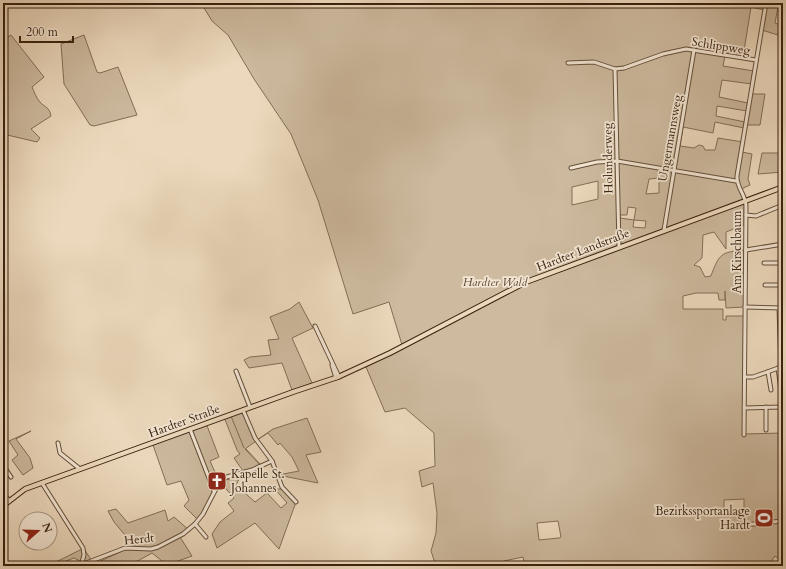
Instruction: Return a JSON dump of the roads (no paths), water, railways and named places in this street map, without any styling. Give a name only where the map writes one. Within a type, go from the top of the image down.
[{"type":"main road","name":"Hardter Landstraße","points":[[376,360],[522,284],[783,187]]},
{"type":"main road","name":"Hardter Straße","points":[[3,506],[25,489],[250,407],[338,378],[376,360]]},
{"type":"street","points":[[571,168],[597,162],[617,161],[736,181],[766,3]]},
{"type":"street","points":[[772,3],[783,6]]},
{"type":"street","name":"Schlippweg","points":[[568,63],[594,62],[615,68],[632,67],[679,50],[694,50],[756,60]]},
{"type":"street","name":"Ungermannsweg","points":[[664,230],[694,50]]},
{"type":"street","name":"Holunderweg","points":[[615,68],[619,247]]},
{"type":"street","name":"Am Kirschbaum","points":[[736,181],[746,200],[744,435]]},
{"type":"street","points":[[746,216],[756,216],[783,205]]},
{"type":"street","points":[[746,250],[783,244]]},
{"type":"street","points":[[764,262],[783,262]]},
{"type":"street","points":[[764,284],[783,285]]},
{"type":"street","points":[[745,308],[781,308],[781,390],[783,390]]},
{"type":"street","points":[[315,326],[338,378]]},
{"type":"street","points":[[331,360],[338,372],[338,378]]},
{"type":"street","points":[[745,377],[781,368]]},
{"type":"street","points":[[236,371],[250,407]]},
{"type":"street","points":[[338,372],[348,374]]},
{"type":"street","points":[[768,372],[771,390]]},
{"type":"street","points":[[766,407],[766,430]]},
{"type":"street","points":[[744,408],[783,407]]},
{"type":"street","points":[[243,410],[255,438],[272,461],[282,487],[296,502]]},
{"type":"street","points":[[190,429],[214,492]]},
{"type":"street","points":[[58,444],[60,453],[80,469]]},
{"type":"street","name":"Herdt","points":[[81,565],[125,548],[152,549],[183,534],[195,524],[203,514],[223,478],[252,470],[272,461]]},
{"type":"street","points":[[4,467],[11,477]]},
{"type":"street","points":[[42,483],[83,548],[84,555],[81,565]]},
{"type":"street","points":[[3,494],[9,500]]},
{"type":"street","points":[[743,526],[783,521]]},
{"type":"street","points":[[195,524],[206,537]]},
{"type":"waterway","points":[[231,416],[244,448]]},
{"type":"waterway","points":[[246,449],[261,465]]},
{"type":"place","name":"Kapelle St. Johannes","points":[[217,481]]},
{"type":"place","name":"Bezirkssportanlage Hardt","points":[[764,518]]},
{"type":"park label","name":"Hardter Wald","points":[[495,282]]}]
